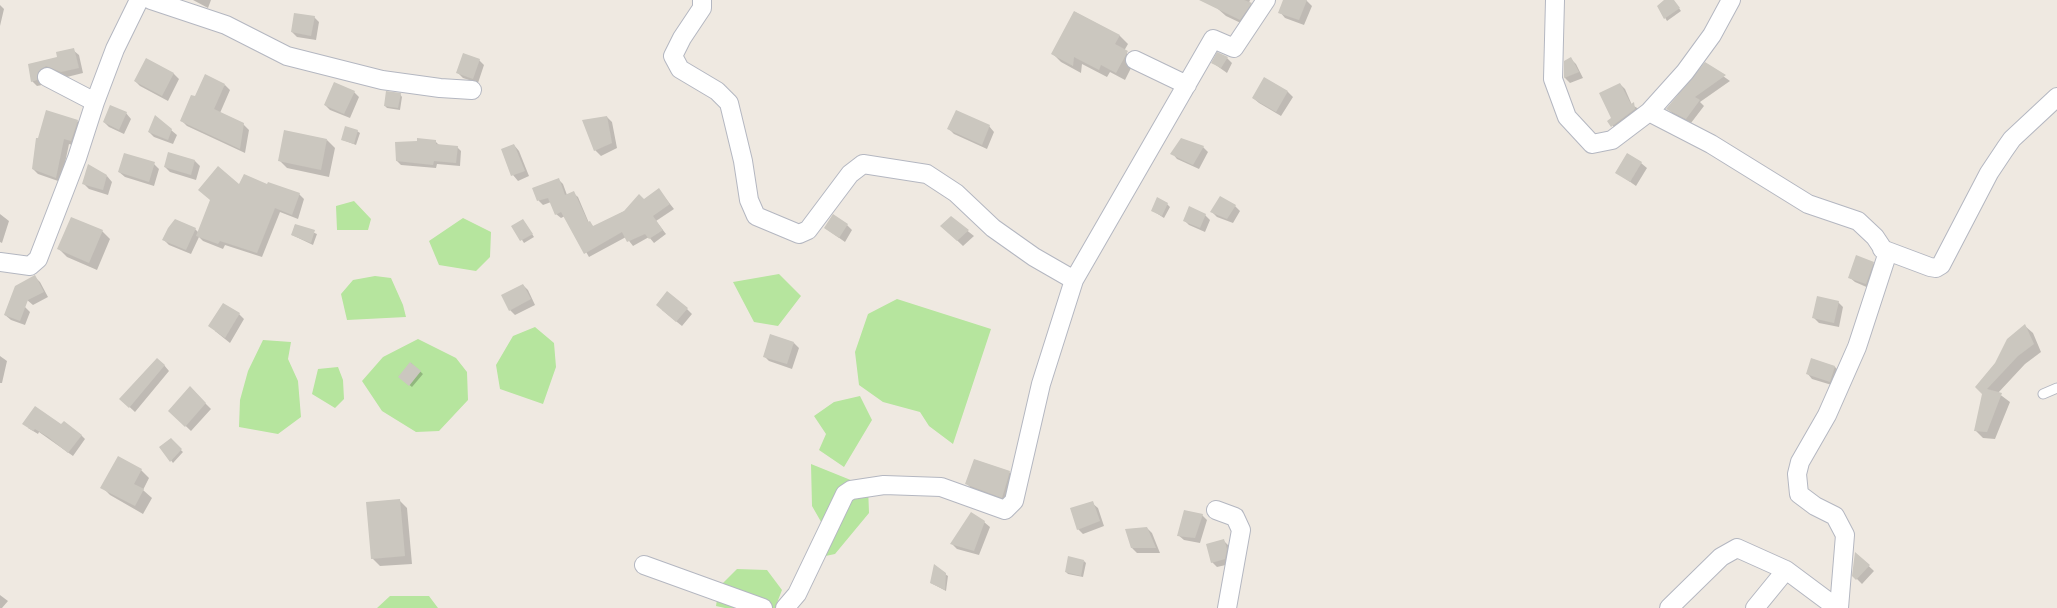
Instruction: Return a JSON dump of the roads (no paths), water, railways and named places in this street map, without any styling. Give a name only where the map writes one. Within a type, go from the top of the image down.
[{"type":"street","points":[[0,262],[30,266],[38,259],[77,158],[94,102],[115,49],[138,0]]},
{"type":"street","points":[[151,0],[226,25],[288,56],[382,80],[440,88],[472,90]]},
{"type":"street","points":[[702,0],[702,8],[682,38],[674,56],[680,69],[717,91],[729,103],[743,160],[750,200],[756,216],[799,234],[808,230],[850,174],[863,164],[927,174],[956,193],[993,228],[1034,257],[1074,280]]},
{"type":"street","points":[[785,608],[797,594],[845,494],[851,490],[884,485],[941,487],[1005,510],[1014,501],[1041,384],[1074,280],[1213,39],[1234,48],[1266,0]]},
{"type":"street","points":[[1555,0],[1554,79],[1567,117],[1592,144],[1612,140],[1649,112],[1685,72],[1712,35],[1731,0]]},
{"type":"street","points":[[1135,60],[1187,85]]},
{"type":"street","points":[[47,77],[94,102]]},
{"type":"street","points":[[1882,248],[1936,268],[1941,265],[1989,173],[2012,138],[2057,97]]},
{"type":"street","points":[[1649,112],[1711,144],[1808,204],[1858,221],[1875,237],[1887,255],[1856,347],[1827,416],[1800,462],[1797,474],[1799,494],[1815,506],[1835,516],[1845,535],[1838,608]]},
{"type":"street","points":[[1216,510],[1235,517],[1241,530],[1227,608]]},
{"type":"street","points":[[1669,608],[1721,557],[1737,548],[1786,570],[1838,608]]},
{"type":"street","points":[[644,564],[763,608]]},
{"type":"street","points":[[1754,608],[1786,570]]},
{"type":"lane","points":[[2043,394],[2057,388]]}]
